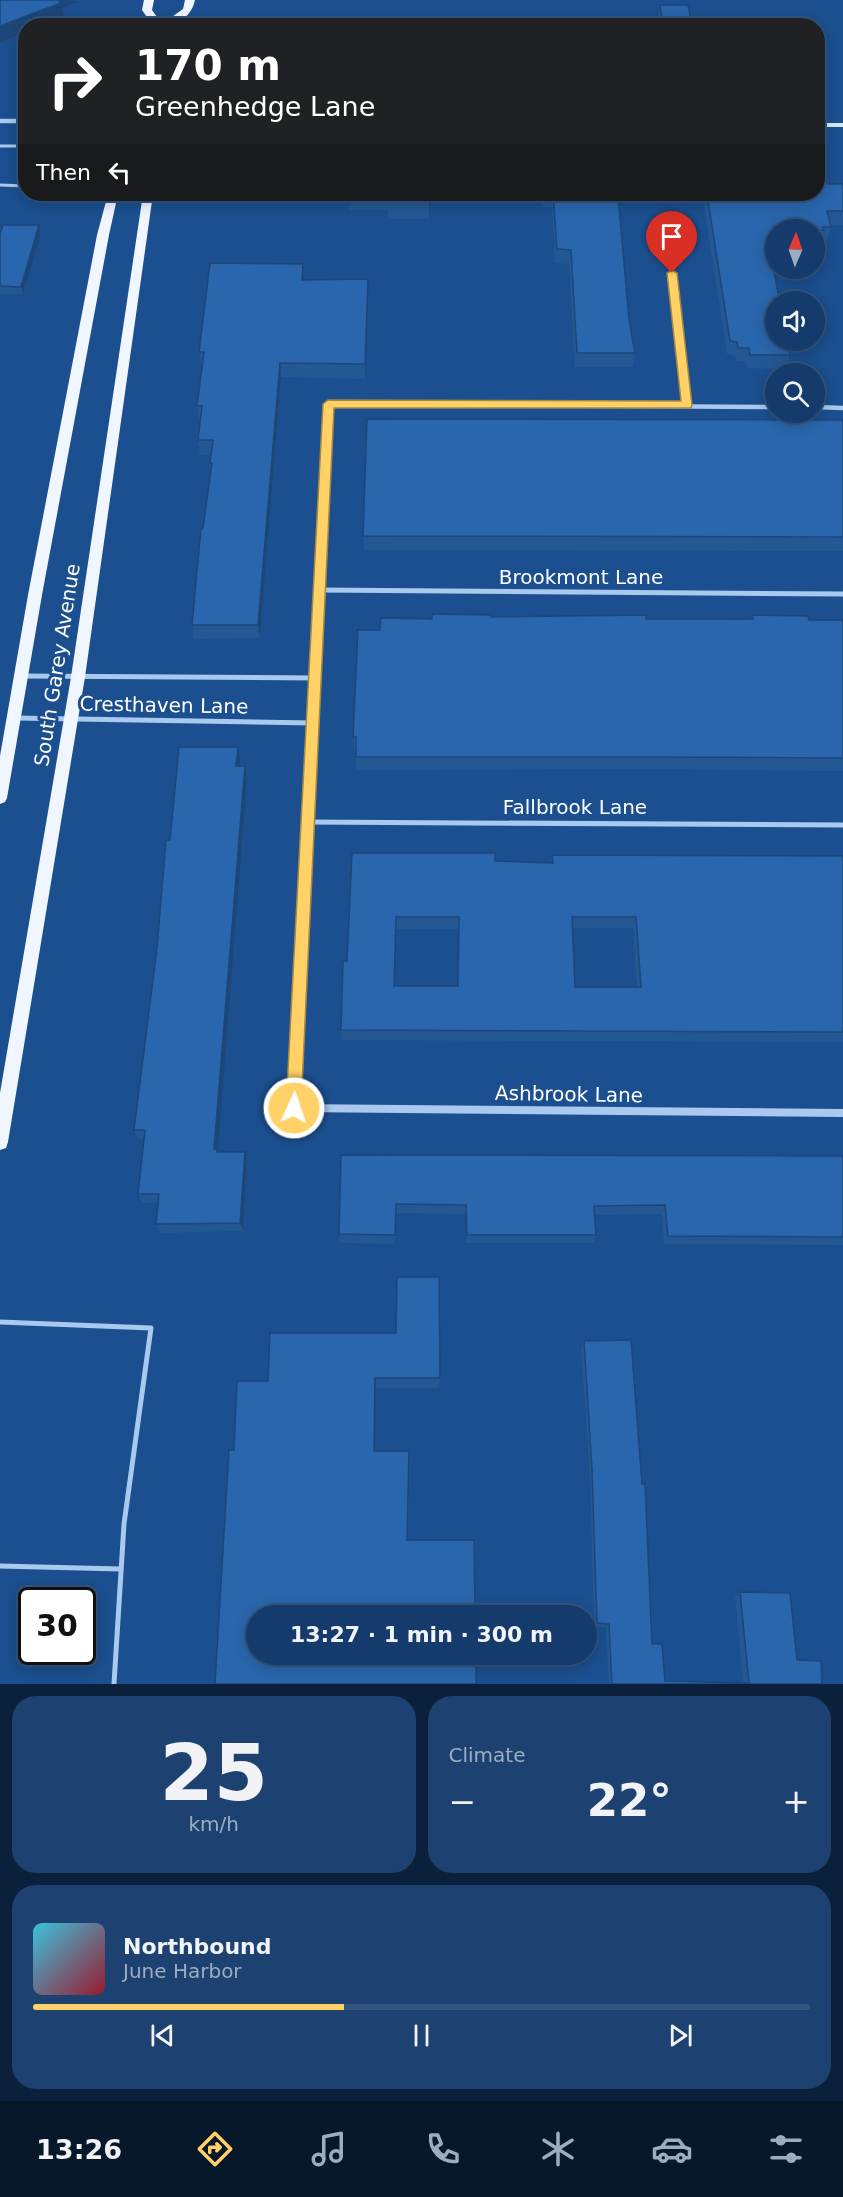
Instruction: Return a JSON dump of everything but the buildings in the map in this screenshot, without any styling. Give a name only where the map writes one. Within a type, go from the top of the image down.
[{"type":"main road","points":[[149,0],[147,10],[152,18]]},
{"type":"main road","points":[[176,18],[188,9],[190,0]]},
{"type":"main road","name":"South Garey Avenue","points":[[0,798],[35,595],[109,201]]},
{"type":"main road","name":"South Garey Avenue","points":[[0,1142],[78,677],[147,201]]},
{"type":"street","points":[[0,121],[18,121]]},
{"type":"street","points":[[825,124],[843,125]]},
{"type":"street","points":[[667,229],[687,405]]},
{"type":"street","points":[[307,822],[314,723],[328,404],[765,407]]},
{"type":"street","points":[[825,407],[843,408]]},
{"type":"street","name":"Brookmont Lane","points":[[320,590],[843,594]]},
{"type":"street","name":"Cresthaven Lane","points":[[22,676],[316,678]]},
{"type":"street","name":"Cresthaven Lane","points":[[15,718],[314,723]]},
{"type":"street","name":"Fallbrook Lane","points":[[307,822],[843,825]]},
{"type":"street","name":"Ashbrook Lane","points":[[307,822],[294,1108],[843,1113]]},
{"type":"lane","points":[[0,146],[18,146]]},
{"type":"lane","points":[[0,185],[18,186]]},
{"type":"lane","points":[[0,1322],[151,1328],[120,1569],[114,1684]]},
{"type":"lane","points":[[0,1566],[120,1569]]},
{"type":"route","points":[[294,1108],[328,404],[687,405],[672,273]]}]
